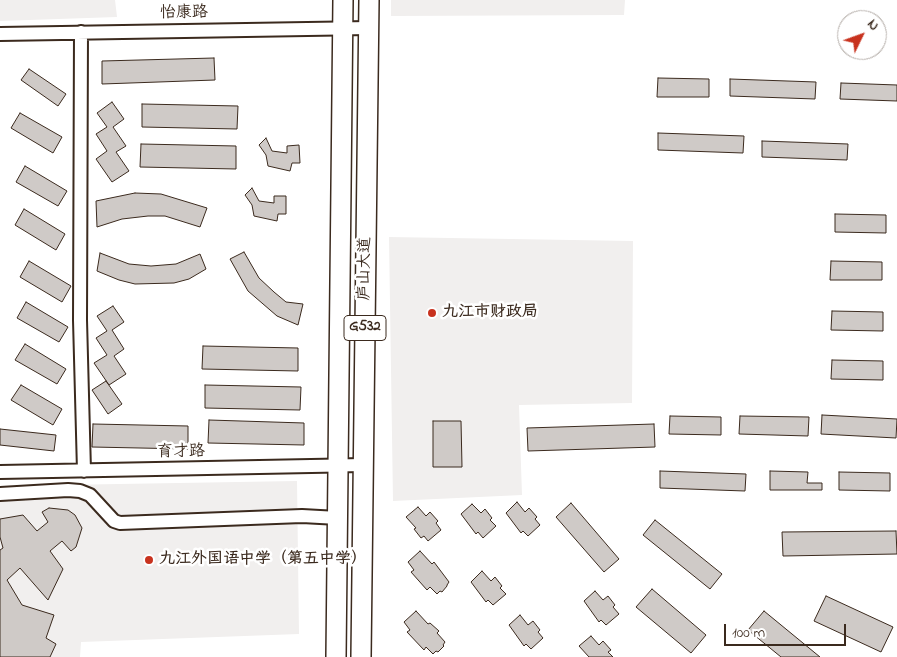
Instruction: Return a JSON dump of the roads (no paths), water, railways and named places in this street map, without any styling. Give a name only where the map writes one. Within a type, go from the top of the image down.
[{"type":"highway","name":"庐山大道","points":[[336,657],[343,0]]},
{"type":"highway","name":"庐山大道","points":[[361,657],[369,0]]},
{"type":"street","name":"怡康路","points":[[0,34],[369,28]]},
{"type":"street","points":[[81,32],[80,320],[84,471]]},
{"type":"street","name":"育才路","points":[[0,472],[363,465]]},
{"type":"street","points":[[0,494],[80,491],[90,495],[114,521],[120,523],[302,516],[338,518]]},
{"type":"place","name":"九江市财政局","points":[[432,313]]},
{"type":"place","name":"九江外国语中学（第五中学）","points":[[149,560]]}]
